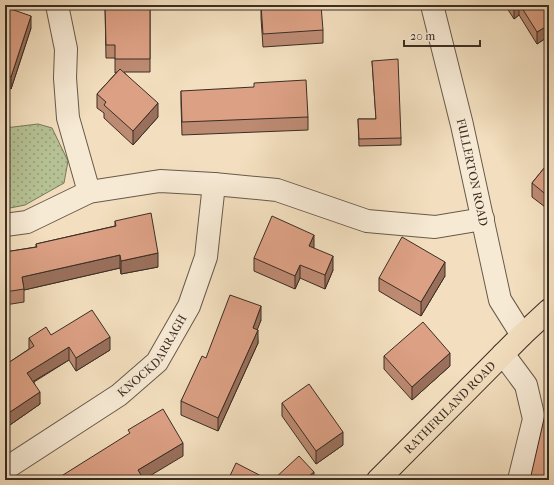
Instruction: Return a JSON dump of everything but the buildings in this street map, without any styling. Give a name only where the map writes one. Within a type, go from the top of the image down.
[{"type":"main road","name":"RATHFRILAND ROAD","points":[[378,480],[522,335],[549,310]]},
{"type":"street","points":[[57,5],[66,49],[65,78],[68,118],[89,192]]},
{"type":"street","name":"FULLERTON ROAD","points":[[432,5],[462,126],[500,300],[522,335]]},
{"type":"street","points":[[5,225],[27,222],[89,192],[160,181],[277,190],[367,220],[435,227],[483,219]]},
{"type":"street","name":"KNOCKDARRAGH","points":[[5,469],[119,395],[157,362],[189,306],[206,257],[214,184]]},
{"type":"street","points":[[503,354],[526,386],[534,419],[519,480]]},
{"type":"green space","points":[[38,124],[52,128],[68,161],[64,183],[25,205],[5,209],[5,128]]}]
